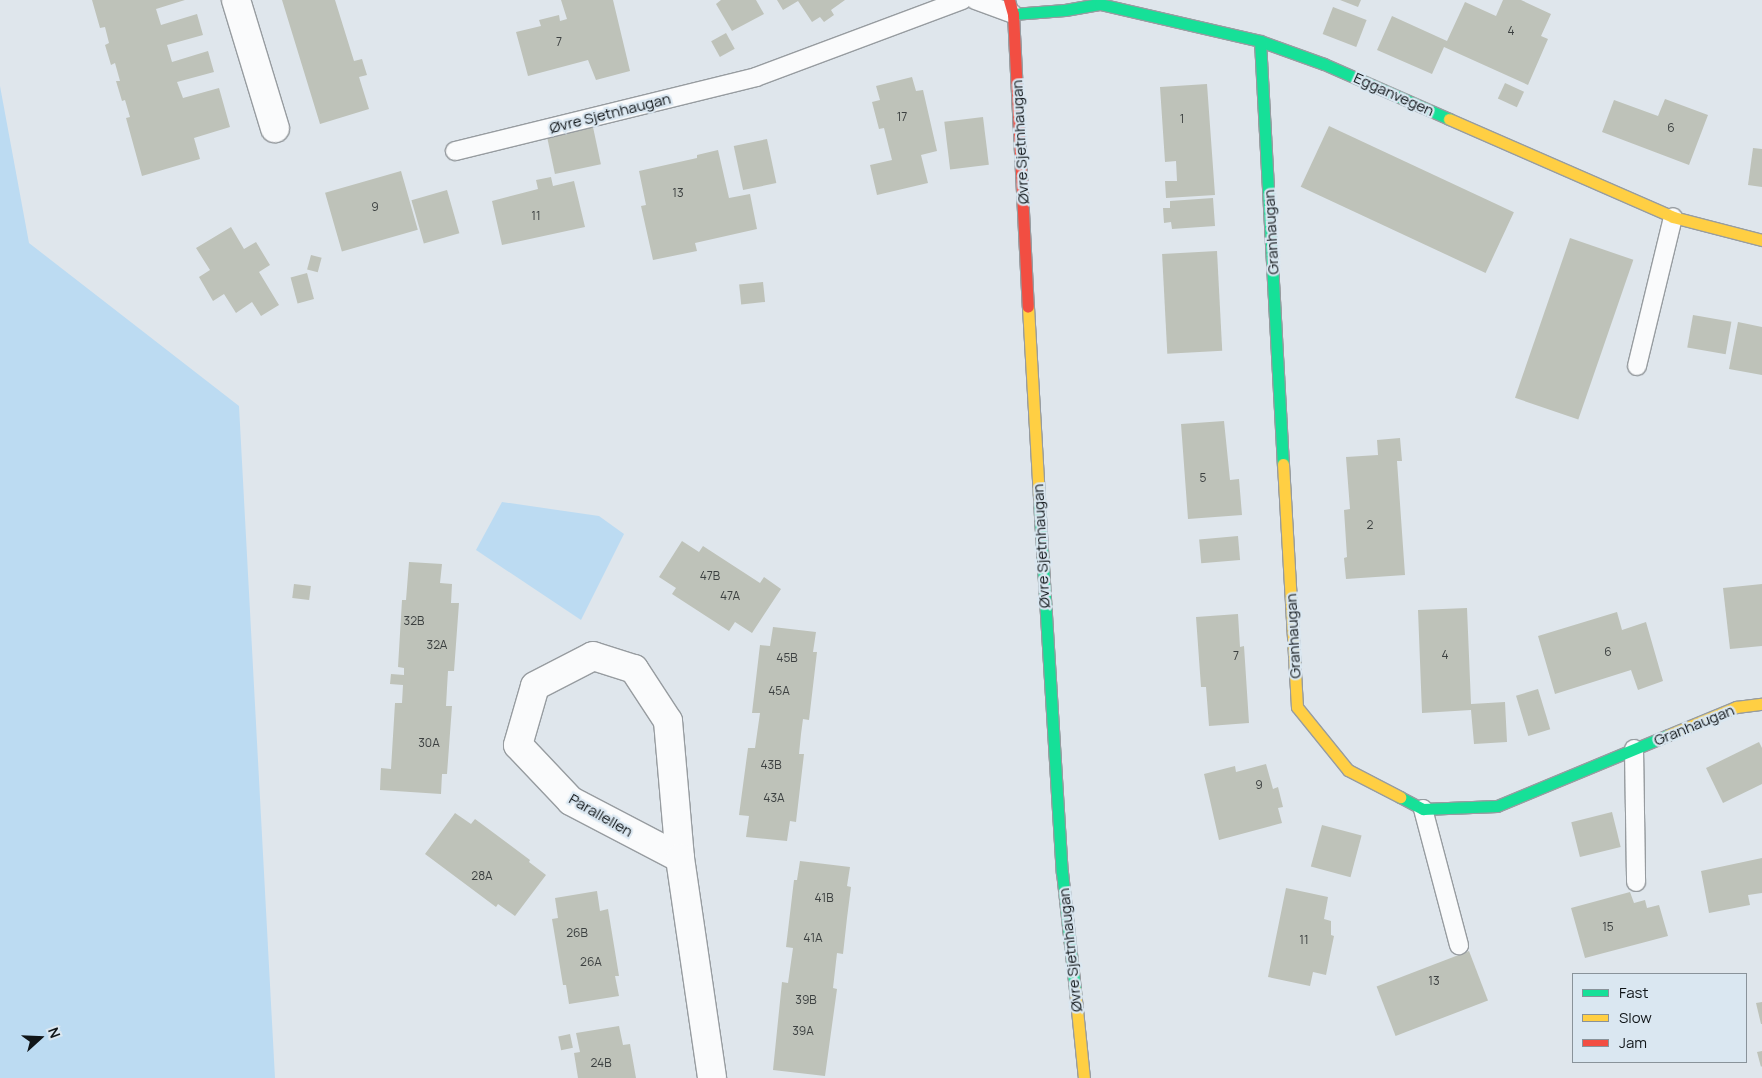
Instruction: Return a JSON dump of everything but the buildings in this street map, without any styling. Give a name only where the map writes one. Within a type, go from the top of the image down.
[{"type":"street","points":[[236,0],[276,128]]},
{"type":"street","name":"Egganvegen","points":[[1011,7],[1065,10],[1101,2],[1260,41],[1324,64],[1673,217],[1762,240]]},
{"type":"street","name":"Øvre Sjetnhaugan","points":[[1011,7],[1045,622],[1062,872],[1084,1078]]},
{"type":"street","name":"Granhaugan","points":[[1260,41],[1297,707],[1348,770],[1422,810],[1497,806],[1736,707],[1762,704]]},
{"type":"street","name":"Parallellen","points":[[680,858],[571,801],[518,745],[535,686],[593,656],[634,669],[668,721],[680,858],[712,1078]]},
{"type":"lane","name":"Øvre Sjetnhaugan","points":[[455,151],[756,76],[962,0]]},
{"type":"lane","points":[[975,0],[1011,7]]},
{"type":"lane","points":[[1637,366],[1673,217]]},
{"type":"lane","points":[[1634,749],[1636,882]]},
{"type":"lane","points":[[1422,810],[1459,945]]},
{"type":"shaded area","points":[[0,86],[29,243],[239,406],[275,1078],[0,1078]]},
{"type":"shaded area","points":[[502,502],[599,516],[624,534],[581,620],[476,550]]},
{"type":"traffic: fast","points":[[1013,14],[1065,10],[1100,4],[1260,41],[1324,64],[1449,119]]},
{"type":"traffic: fast","points":[[1260,41],[1283,464]]},
{"type":"traffic: fast","points":[[1039,500],[1062,872],[1075,990]]},
{"type":"traffic: fast","points":[[1400,797],[1423,809],[1497,806],[1668,735]]},
{"type":"traffic: slow","points":[[1449,119],[1673,217],[1762,240]]},
{"type":"traffic: slow","points":[[1028,307],[1039,500]]},
{"type":"traffic: slow","points":[[1283,464],[1297,707],[1348,770],[1400,797]]},
{"type":"traffic: slow","points":[[1668,735],[1736,707],[1762,704]]},
{"type":"traffic: slow","points":[[1075,990],[1084,1078]]},
{"type":"traffic: jam","points":[[1009,0],[1013,14],[1028,307]]}]
